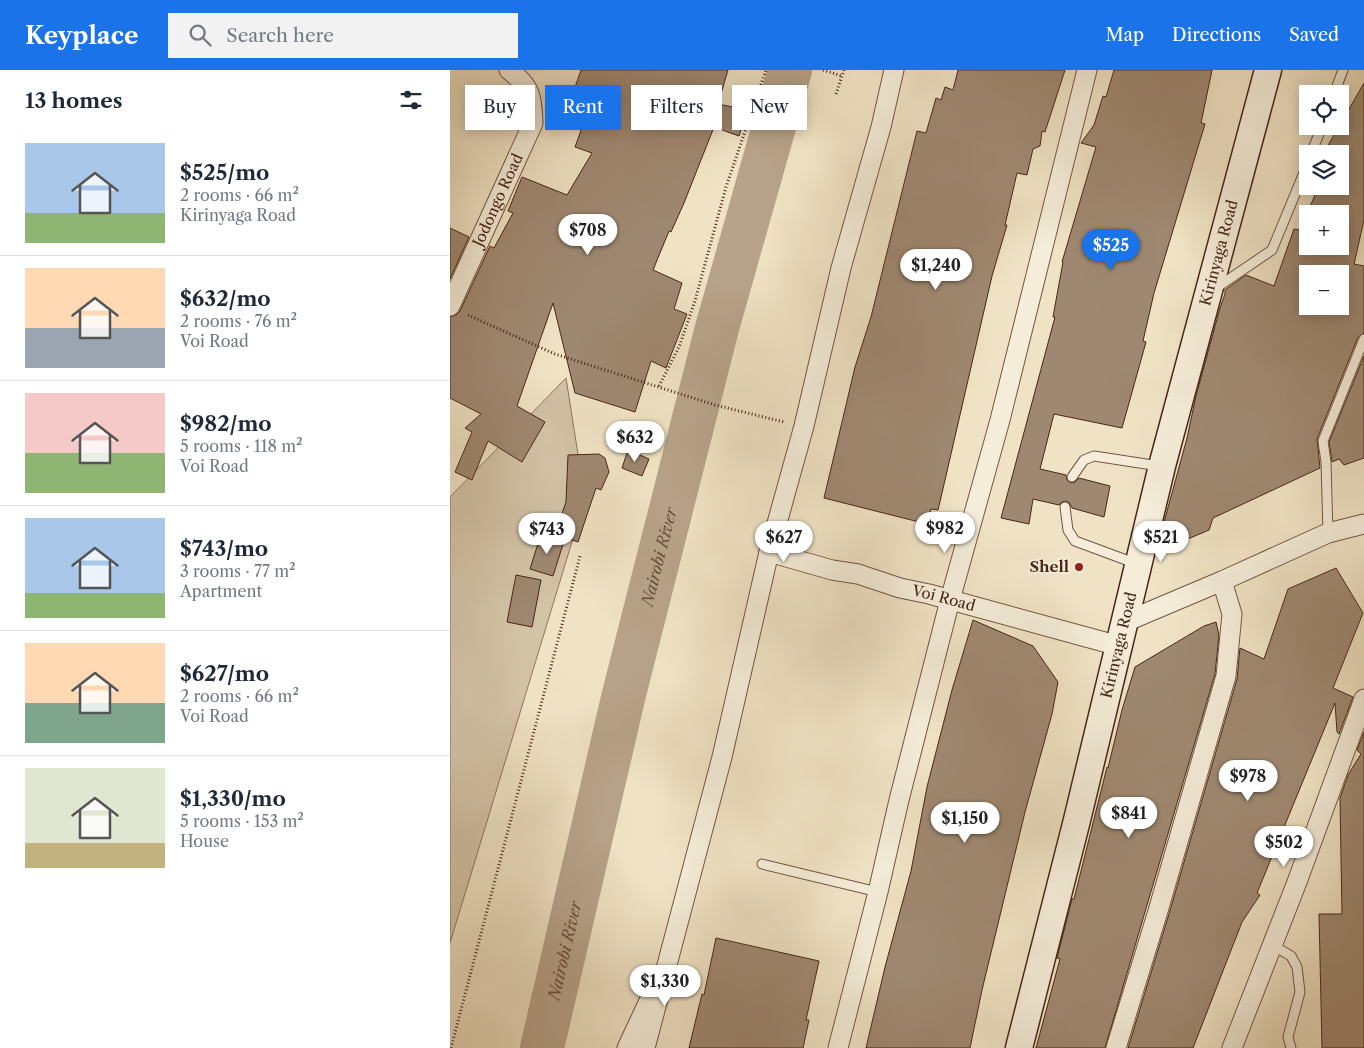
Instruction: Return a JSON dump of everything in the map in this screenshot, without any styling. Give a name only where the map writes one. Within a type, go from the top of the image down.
[{"type":"street","name":"Jodongo Road","points":[[450,306],[533,123],[532,100],[522,80],[509,70]]},
{"type":"street","points":[[645,1048],[722,758],[769,552],[804,426],[841,268],[881,127],[894,70]]},
{"type":"street","points":[[838,1048],[878,892],[898,800],[950,600],[1000,420],[1087,70]]},
{"type":"street","name":"Kirinyaga Road","points":[[1019,1048],[1162,466],[1268,70]]},
{"type":"street","points":[[1122,634],[1222,581],[1328,533],[1364,524]]},
{"type":"street","name":"Voi Road","points":[[769,552],[950,600],[1122,634]]},
{"type":"street","points":[[1116,1048],[1158,912],[1226,676],[1232,614],[1222,581]]},
{"type":"street","points":[[1232,1048],[1364,699]]},
{"type":"street","points":[[627,1048],[671,953]]},
{"type":"lane","points":[[1337,85],[1343,70]]},
{"type":"lane","points":[[1208,294],[1272,250],[1299,185]]},
{"type":"lane","points":[[1328,533],[1323,441],[1364,339]]},
{"type":"lane","points":[[1072,477],[1084,460],[1094,456],[1162,466]]},
{"type":"lane","points":[[1065,507],[1068,530],[1075,541],[1139,564]]},
{"type":"lane","points":[[762,864],[878,892]]},
{"type":"lane","points":[[1272,945],[1290,956],[1297,967],[1300,992],[1288,1036],[1291,1048]]},
{"type":"path","points":[[661,387],[679,347],[695,301],[726,186],[766,70]]},
{"type":"path","points":[[823,70],[842,76]]},
{"type":"path","points":[[836,94],[844,70]]},
{"type":"path","points":[[468,315],[555,354],[715,406],[804,426]]},
{"type":"path","points":[[451,1048],[580,556]]},
{"type":"shaded area","points":[[566,378],[585,499],[450,943],[450,497]]},
{"type":"building","points":[[581,70],[728,70],[722,90],[722,85],[631,85],[631,130],[713,130],[684,203],[671,232],[669,231],[653,270],[682,283],[674,309],[687,314],[666,368],[651,361],[635,412],[575,393],[553,303],[517,406],[545,422],[522,462],[488,441],[472,480],[455,472],[472,432],[465,428],[481,414],[450,398],[450,317],[460,311],[490,246],[494,248],[513,213],[508,211],[522,177],[567,195],[592,153],[575,147],[581,130],[621,130],[621,85],[576,85]]},
{"type":"building","points":[[958,70],[1065,70],[1045,132],[1042,131],[1040,146],[1033,149],[1027,175],[1017,173],[1005,225],[1007,225],[992,276],[938,510],[931,509],[927,524],[824,498],[855,367],[871,317],[917,131],[926,133],[936,98],[941,100],[945,87],[953,90]]},
{"type":"building","points":[[1114,70],[1212,70],[1201,123],[1205,124],[1154,293],[1143,341],[1146,342],[1122,428],[1054,414],[1040,469],[1066,475],[1067,480],[1071,483],[1079,478],[1110,486],[1104,517],[1072,508],[1067,501],[1059,505],[1033,499],[1029,524],[1001,518],[1055,317],[1053,317],[1062,262],[1096,147],[1081,143],[1094,125],[1103,96],[1106,97]]},
{"type":"building","points":[[1364,83],[1364,220],[1354,264],[1364,266],[1364,333],[1358,337],[1317,439],[1320,468],[1213,518],[1209,530],[1183,541],[1163,526],[1225,290],[1246,275],[1274,286],[1294,229],[1299,230],[1299,255],[1349,255],[1349,205],[1311,205],[1315,195],[1349,195],[1349,145],[1328,145],[1334,135],[1349,135],[1349,109]]},
{"type":"building","points":[[722,105],[732,107],[732,130],[741,130],[739,136],[722,130]]},
{"type":"building","points":[[450,228],[469,237],[450,279]]},
{"type":"building","points":[[1364,356],[1364,458],[1344,465],[1339,459],[1332,462],[1329,442]]},
{"type":"building","points":[[628,450],[649,459],[642,476],[622,468]]},
{"type":"building","points":[[599,454],[605,458],[609,472],[601,490],[596,488],[578,542],[555,534],[566,502],[568,455]]},
{"type":"building","points":[[541,534],[564,541],[553,576],[530,569]]},
{"type":"building","points":[[1336,568],[1363,613],[1333,688],[1353,697],[1339,734],[1337,732],[1335,703],[1257,893],[1260,895],[1242,922],[1193,1048],[1128,1048],[1237,679],[1240,648],[1264,659],[1288,589]]},
{"type":"building","points":[[516,575],[541,580],[532,627],[507,622]]},
{"type":"building","points":[[973,620],[1033,646],[1058,682],[1052,714],[1025,812],[982,990],[970,1048],[866,1048],[885,967],[911,871],[927,787],[952,690]]},
{"type":"building","points":[[1216,622],[1219,635],[1215,674],[1105,1048],[1036,1048],[1060,959],[1057,958],[1072,899],[1074,899],[1107,767],[1135,667],[1204,626]]},
{"type":"building","points":[[1364,732],[1364,1048],[1322,1048],[1319,914],[1342,914],[1340,798],[1348,775],[1361,754],[1357,750]]},
{"type":"building","points":[[716,938],[819,961],[806,1020],[809,1020],[803,1048],[689,1048],[702,994],[704,995]]},
{"type":"waterway","name":"Nairobi River","points":[[542,1048],[623,698],[717,328],[790,70]]},
{"type":"place","name":"Shell","points":[[1079,567]]}]
